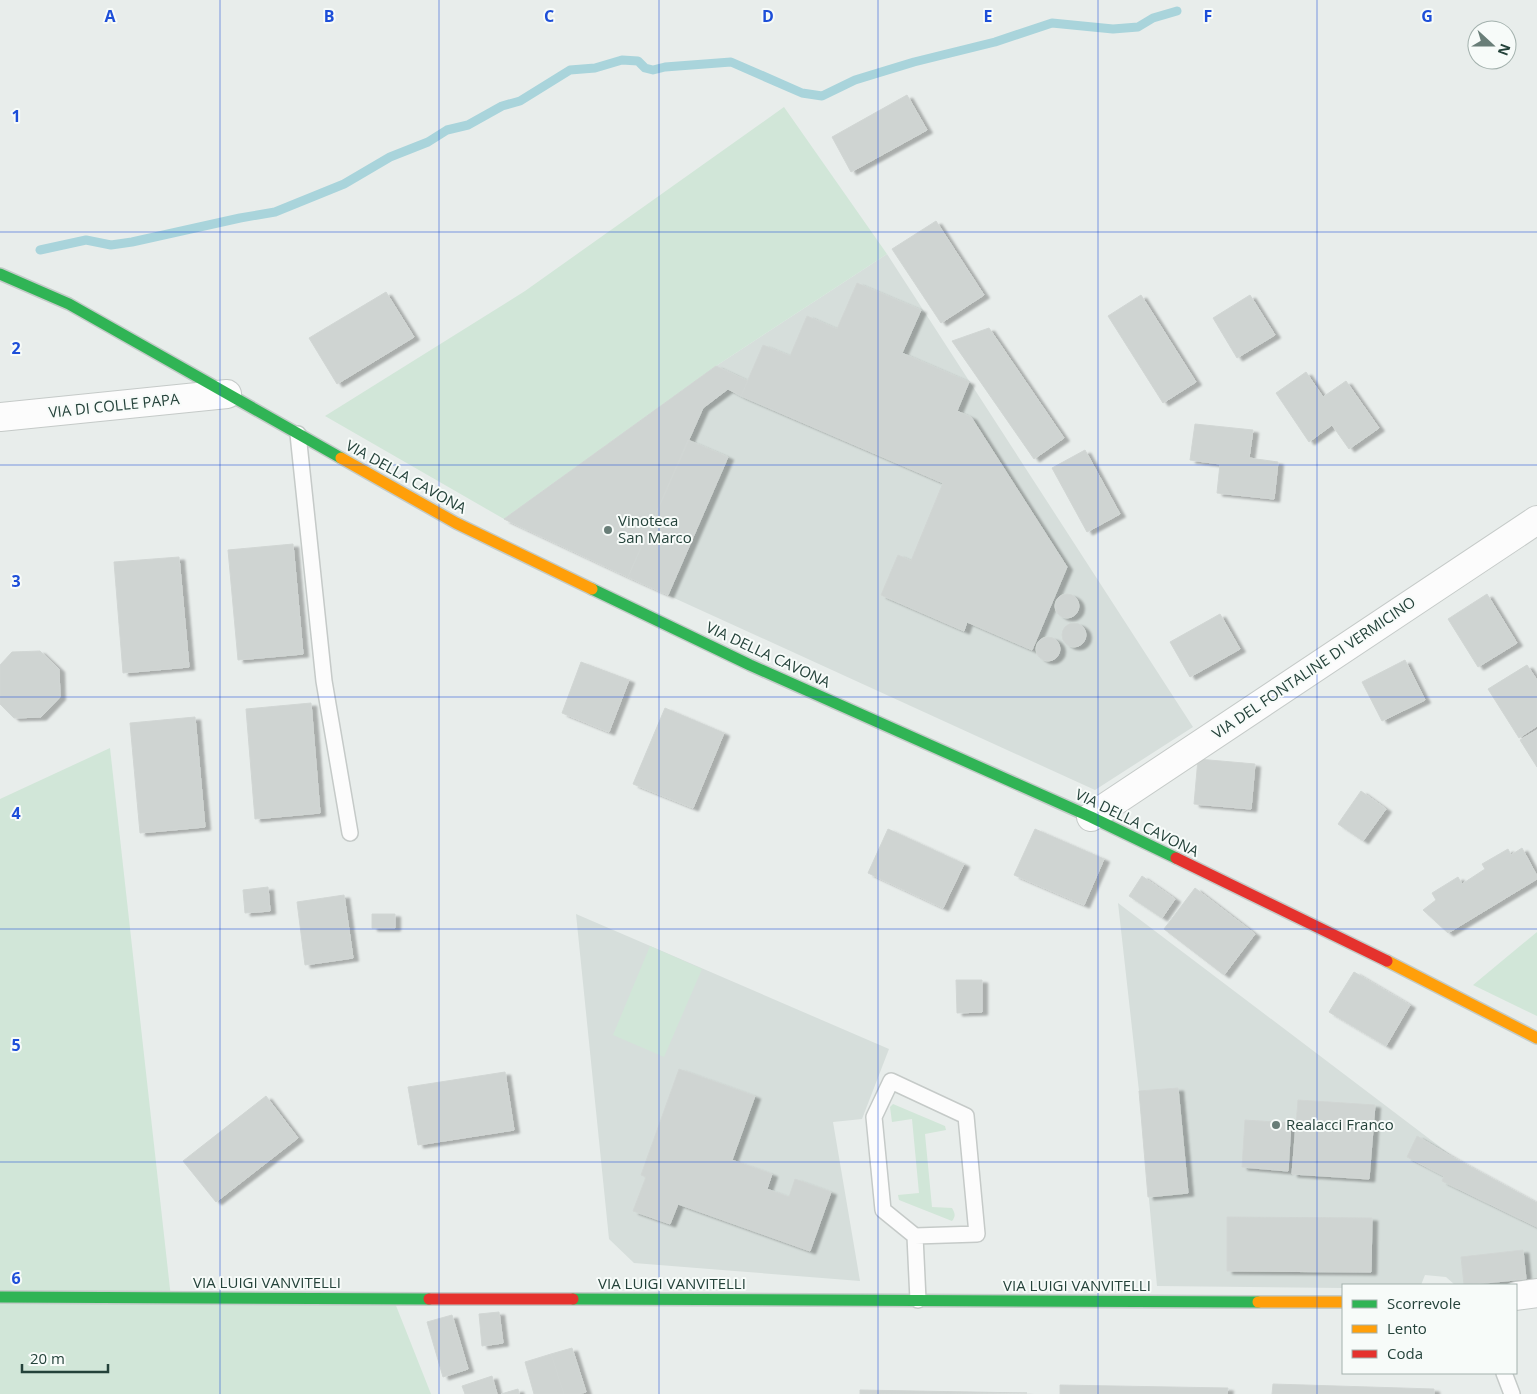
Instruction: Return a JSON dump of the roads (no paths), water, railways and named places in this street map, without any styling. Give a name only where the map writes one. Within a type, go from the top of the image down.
[{"type":"main road","name":"VIA DELLA CAVONA","points":[[0,274],[69,304],[456,523],[750,664],[1091,817],[1390,962],[1537,1038]]},
{"type":"main road","name":"VIA LUIGI VANVITELLI","points":[[0,1297],[1342,1302]]},
{"type":"street","name":"VIA DI COLLE PAPA","points":[[0,417],[227,394]]},
{"type":"street","name":"VIA DEL FONTALINE DI VERMICINO","points":[[1091,817],[1537,520]]},
{"type":"street","points":[[1517,1296],[1537,1293]]},
{"type":"lane","points":[[298,434],[324,681],[350,833]]},
{"type":"lane","points":[[915,1236],[977,1234],[966,1116],[891,1081],[874,1117],[883,1210],[915,1236],[918,1300]]},
{"type":"lane","points":[[1504,1374],[1512,1394]]},
{"type":"waterway","points":[[40,250],[86,240],[111,245],[132,242],[275,212],[344,184],[390,157],[428,142],[447,130],[468,125],[502,106],[520,101],[570,70],[595,68],[622,60],[638,61],[645,68],[653,70],[665,67],[731,62],[802,93],[822,96],[855,80],[914,62],[995,42],[1052,23],[1113,29],[1138,27],[1153,18],[1177,11]]},
{"type":"place","name":"Vinoteca San Marco","points":[[608,530]]},
{"type":"place","name":"Realacci Franco","points":[[1276,1125]]}]
